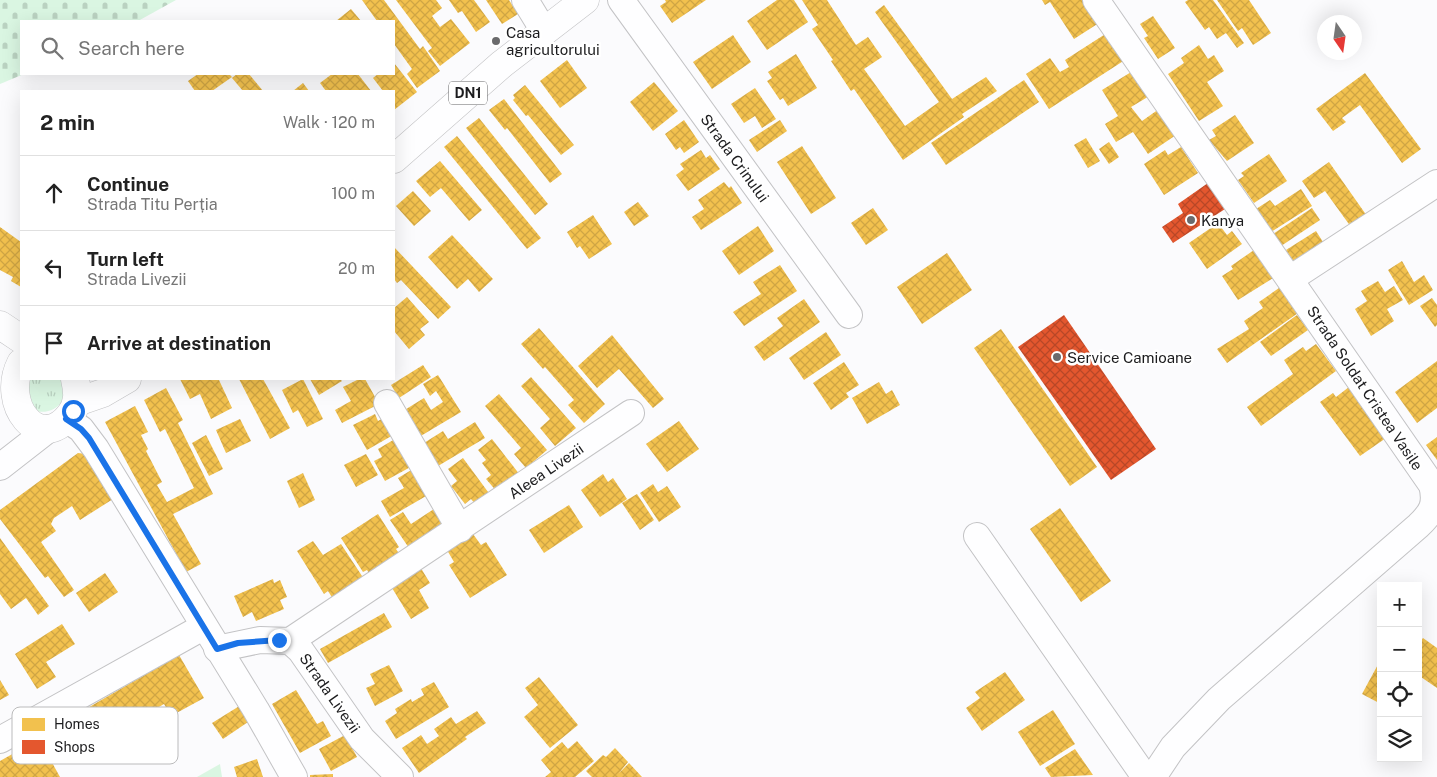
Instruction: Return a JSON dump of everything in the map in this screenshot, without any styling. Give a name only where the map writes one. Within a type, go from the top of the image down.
[{"type":"main road","name":"DN1","points":[[395,157],[456,103],[544,31],[586,0]]},
{"type":"main road","points":[[0,325],[20,338]]},
{"type":"main road","points":[[7,374],[5,393],[10,423],[30,427],[67,407],[103,393],[125,380]]},
{"type":"street","points":[[525,0],[544,31]]},
{"type":"street","name":"Strada Crinului","points":[[621,0],[849,315]]},
{"type":"street","name":"Strada Soldat Cristea Vasile","points":[[1096,0],[1432,485],[1435,502],[1433,520],[1219,699],[1173,747],[1152,777]]},
{"type":"street","points":[[1290,279],[1437,183]]},
{"type":"street","points":[[387,403],[460,529]]},
{"type":"street","points":[[0,467],[67,407],[89,438],[256,710],[294,777]]},
{"type":"street","name":"Aleea Livezii","points":[[290,641],[631,413]]},
{"type":"street","points":[[978,536],[1145,777]]},
{"type":"street","points":[[60,707],[204,627]]},
{"type":"street","name":"Strada Livezii","points":[[217,649],[260,640],[290,641],[301,651],[362,739],[400,777]]},
{"type":"street","points":[[0,740],[12,733]]},
{"type":"green space","points":[[0,0],[176,0],[140,20],[20,20],[20,75],[22,75],[0,84]]},
{"type":"green space","points":[[28,380],[60,380],[64,393],[63,399],[60,404],[49,411],[35,411],[24,388]]},
{"type":"green space","points":[[220,764],[222,777],[197,777]]},
{"type":"building: Homes","points":[[362,0],[384,0],[420,49],[423,46],[440,71],[417,88],[407,74],[412,69],[395,45],[395,20],[376,20]]},
{"type":"building: Homes","points":[[396,0],[436,0],[442,8],[432,16],[440,27],[451,19],[470,43],[440,66],[428,51],[432,48]]},
{"type":"building: Homes","points":[[449,0],[474,0],[490,22],[476,32],[462,11],[458,13]]},
{"type":"building: Homes","points":[[486,0],[509,0],[518,14],[502,24]]},
{"type":"building: Homes","points":[[665,0],[706,0],[672,23],[660,6],[666,2]]},
{"type":"building: Homes","points":[[777,0],[794,0],[808,22],[767,50],[747,21]]},
{"type":"building: Homes","points":[[802,0],[827,0],[856,45],[868,37],[882,57],[864,69],[905,126],[939,102],[875,12],[884,5],[952,99],[986,77],[997,91],[962,114],[964,117],[903,160],[854,89],[851,91],[831,61],[833,60],[812,29],[818,25]]},
{"type":"building: Homes","points":[[1042,0],[1089,0],[1102,21],[1074,39],[1050,2],[1045,5]]},
{"type":"building: Homes","points":[[1188,0],[1213,0],[1244,43],[1237,48],[1226,33],[1217,39],[1209,27],[1205,30],[1185,2]]},
{"type":"building: Homes","points":[[1217,0],[1249,0],[1271,33],[1253,45],[1242,28],[1238,31]]},
{"type":"building: Homes","points":[[351,9],[360,20],[337,20]]},
{"type":"building: Homes","points":[[1153,16],[1175,48],[1158,59],[1144,38],[1148,36],[1140,24]]},
{"type":"building: Homes","points":[[1110,31],[1128,58],[1049,109],[1026,74],[1050,58],[1060,72],[1069,67],[1065,60]]},
{"type":"building: Homes","points":[[733,35],[751,62],[712,89],[693,62]]},
{"type":"building: Homes","points":[[1199,45],[1208,59],[1214,55],[1224,71],[1207,82],[1223,106],[1199,121],[1168,74],[1184,63],[1181,58]]},
{"type":"building: Homes","points":[[796,54],[817,88],[788,106],[783,98],[780,100],[767,81],[772,78],[768,72]]},
{"type":"building: Homes","points":[[567,60],[587,88],[560,108],[540,81]]},
{"type":"building: Homes","points":[[395,64],[417,92],[395,109],[395,90],[382,90],[373,78],[377,75],[395,75]]},
{"type":"building: Homes","points":[[1136,69],[1151,95],[1131,107],[1142,121],[1159,109],[1176,135],[1148,154],[1133,132],[1116,142],[1105,124],[1118,116],[1102,90]]},
{"type":"building: Homes","points":[[1365,73],[1421,149],[1402,163],[1360,105],[1342,118],[1346,122],[1333,131],[1316,109]]},
{"type":"building: Homes","points":[[197,75],[230,75],[232,77],[213,90],[194,90],[188,81]]},
{"type":"building: Homes","points":[[236,75],[250,75],[262,90],[242,90],[232,78]]},
{"type":"building: Homes","points":[[331,75],[359,75],[370,90],[325,90],[320,83]]},
{"type":"building: Homes","points":[[1024,80],[1039,102],[946,165],[931,143]]},
{"type":"building: Homes","points":[[654,82],[678,111],[653,131],[630,102]]},
{"type":"building: Homes","points":[[303,83],[308,90],[294,90]]},
{"type":"building: Homes","points":[[525,85],[574,145],[561,155],[513,100],[515,98],[513,95]]},
{"type":"building: Homes","points":[[755,88],[776,119],[762,128],[755,116],[744,123],[731,104]]},
{"type":"building: Homes","points":[[504,99],[562,174],[550,183],[507,128],[505,130],[489,110]]},
{"type":"building: Homes","points":[[1235,115],[1254,143],[1227,161],[1209,140],[1216,136],[1212,130]]},
{"type":"building: Homes","points":[[479,118],[548,204],[535,215],[466,128]]},
{"type":"building: Homes","points":[[684,120],[699,142],[684,153],[680,147],[676,150],[665,134]]},
{"type":"building: Homes","points":[[780,120],[787,131],[757,152],[749,140]]},
{"type":"building: Homes","points":[[457,136],[541,238],[527,249],[444,147]]},
{"type":"building: Homes","points":[[1086,138],[1100,161],[1088,168],[1074,145]]},
{"type":"building: Homes","points":[[1109,142],[1119,157],[1109,164],[1099,149]]},
{"type":"building: Homes","points":[[802,146],[836,198],[811,214],[777,162]]},
{"type":"building: Homes","points":[[1181,147],[1198,173],[1164,195],[1144,164],[1165,150],[1168,155]]},
{"type":"building: Homes","points":[[701,150],[706,158],[710,155],[720,169],[688,191],[676,175],[684,169],[680,164]]},
{"type":"building: Homes","points":[[1269,154],[1287,181],[1254,203],[1238,180],[1244,176],[1241,173]]},
{"type":"building: Homes","points":[[440,161],[482,210],[469,221],[441,188],[430,197],[416,181]]},
{"type":"building: Homes","points":[[1329,162],[1367,216],[1351,227],[1325,191],[1314,198],[1302,181]]},
{"type":"building: Homes","points":[[724,182],[729,188],[731,186],[742,203],[701,230],[692,217],[704,209],[698,200]]},
{"type":"building: Homes","points":[[1301,189],[1312,206],[1271,232],[1256,209],[1270,200],[1275,206]]},
{"type":"building: Homes","points":[[413,191],[431,211],[414,226],[396,206]]},
{"type":"building: Homes","points":[[638,202],[649,216],[634,226],[624,212]]},
{"type":"building: Homes","points":[[873,208],[888,230],[866,245],[851,223]]},
{"type":"building: Homes","points":[[1312,208],[1320,220],[1281,246],[1273,234]]},
{"type":"building: Homes","points":[[593,215],[612,244],[589,259],[580,246],[577,248],[567,232]]},
{"type":"building: Homes","points":[[1218,223],[1227,235],[1232,231],[1242,244],[1207,269],[1189,243]]},
{"type":"building: Homes","points":[[758,226],[774,251],[739,275],[722,251]]},
{"type":"building: Homes","points":[[0,227],[20,241],[20,286],[11,281],[13,277],[0,270]]},
{"type":"building: Homes","points":[[1316,231],[1323,242],[1293,261],[1286,250]]},
{"type":"building: Homes","points":[[452,235],[493,279],[479,292],[468,279],[457,289],[428,257]]},
{"type":"building: Homes","points":[[395,248],[451,307],[438,319],[401,280],[397,283],[395,280]]},
{"type":"building: Homes","points":[[1254,250],[1273,278],[1238,300],[1222,276],[1233,269],[1231,266]]},
{"type":"building: Homes","points":[[947,253],[972,290],[922,324],[897,287]]},
{"type":"building: Homes","points":[[1402,261],[1414,282],[1424,275],[1433,290],[1409,305],[1388,270]]},
{"type":"building: Homes","points":[[780,265],[797,291],[744,326],[733,312],[761,294],[753,282]]},
{"type":"building: Homes","points":[[1378,281],[1385,292],[1394,286],[1403,300],[1387,309],[1394,321],[1371,336],[1355,309],[1367,301],[1361,291]]},
{"type":"building: Homes","points":[[1279,288],[1298,313],[1227,363],[1217,349],[1249,329],[1244,321],[1263,308],[1259,302]]},
{"type":"building: Homes","points":[[407,297],[429,322],[420,329],[425,335],[409,349],[395,332],[395,307]]},
{"type":"building: Homes","points":[[1432,298],[1437,305],[1437,325],[1435,327],[1420,306]]},
{"type":"building: Homes","points":[[804,299],[820,322],[764,361],[754,347],[783,326],[777,318]]},
{"type":"building: Homes","points":[[1297,315],[1308,330],[1271,356],[1260,342]]},
{"type":"building: Homes","points":[[539,328],[605,404],[584,423],[568,405],[574,400],[545,367],[543,369],[521,344]]},
{"type":"building: Homes","points":[[1001,329],[1097,467],[1070,486],[974,348]]},
{"type":"building: Homes","points":[[826,332],[841,355],[804,380],[789,358]]},
{"type":"building: Homes","points":[[612,335],[664,399],[653,408],[619,369],[597,388],[578,366]]},
{"type":"building: Homes","points":[[1316,344],[1336,371],[1261,426],[1247,407],[1293,374],[1284,360],[1303,347],[1306,351]]},
{"type":"building: Homes","points":[[1437,361],[1437,408],[1417,423],[1395,392]]},
{"type":"building: Homes","points":[[844,362],[859,385],[846,393],[849,397],[831,410],[813,383]]},
{"type":"building: Homes","points":[[423,365],[431,377],[399,398],[391,385]]},
{"type":"building: Homes","points":[[438,375],[461,412],[419,437],[403,411],[424,398],[431,410],[443,402],[436,391],[430,396],[423,384]]},
{"type":"building: Homes","points":[[531,377],[576,428],[555,446],[540,428],[550,419],[521,386]]},
{"type":"building: Homes","points":[[180,380],[219,380],[232,408],[211,419],[200,394],[190,399]]},
{"type":"building: Homes","points":[[240,380],[264,380],[290,428],[270,439]]},
{"type":"building: Homes","points":[[304,380],[323,419],[307,427],[298,410],[293,413],[282,390]]},
{"type":"building: Homes","points":[[311,380],[342,381],[319,395]]},
{"type":"building: Homes","points":[[357,380],[366,380],[379,404],[342,423],[335,410],[351,401],[343,387]]},
{"type":"building: Homes","points":[[879,382],[886,394],[892,390],[900,405],[867,424],[852,398]]},
{"type":"building: Homes","points":[[1349,387],[1386,438],[1360,456],[1320,402],[1333,393],[1336,397]]},
{"type":"building: Homes","points":[[166,388],[183,420],[178,423],[213,494],[173,514],[201,564],[186,572],[105,422],[135,406],[148,432],[141,435],[148,449],[146,451],[162,482],[157,485],[167,502],[194,488],[165,429],[160,432],[144,400]]},
{"type":"building: Homes","points":[[499,394],[547,450],[526,468],[514,454],[521,448],[485,406]]},
{"type":"building: Homes","points":[[375,414],[378,421],[385,417],[395,434],[367,450],[353,425]]},
{"type":"building: Homes","points":[[240,419],[251,441],[226,453],[216,430]]},
{"type":"building: Homes","points":[[679,421],[699,449],[667,472],[646,444]]},
{"type":"building: Homes","points":[[475,422],[485,438],[438,466],[424,443],[443,431],[448,439]]},
{"type":"building: Homes","points":[[206,435],[223,469],[209,476],[192,443]]},
{"type":"building: Homes","points":[[400,436],[416,464],[385,481],[374,461],[382,457],[378,449]]},
{"type":"building: Homes","points":[[1437,437],[1437,460],[1426,445]]},
{"type":"building: Homes","points":[[492,439],[520,475],[498,493],[486,479],[491,475],[482,463],[486,460],[478,450]]},
{"type":"building: Homes","points":[[78,453],[86,454],[113,499],[80,520],[72,506],[54,518],[51,524],[56,531],[41,542],[74,590],[64,597],[48,576],[45,578],[0,519],[0,510]]},
{"type":"building: Homes","points":[[366,454],[378,475],[356,487],[344,465]]},
{"type":"building: Homes","points":[[463,458],[491,496],[477,506],[471,499],[465,504],[451,486],[457,481],[448,469]]},
{"type":"building: Homes","points":[[418,466],[433,492],[390,517],[381,501],[404,488],[398,478]]},
{"type":"building: Homes","points":[[303,473],[315,500],[299,508],[287,481]]},
{"type":"building: Homes","points":[[603,474],[608,482],[613,478],[627,499],[600,517],[581,490]]},
{"type":"building: Homes","points":[[653,484],[658,492],[667,486],[681,507],[659,522],[640,493]]},
{"type":"building: Homes","points":[[637,494],[654,520],[640,530],[622,503]]},
{"type":"building: Homes","points":[[569,505],[583,527],[544,553],[529,530]]},
{"type":"building: Homes","points":[[1060,508],[1111,581],[1081,602],[1030,529]]},
{"type":"building: Homes","points":[[434,509],[446,529],[411,551],[390,520],[403,512],[411,524]]},
{"type":"building: Homes","points":[[378,514],[399,547],[396,549],[400,555],[370,575],[367,570],[363,572],[341,538]]},
{"type":"building: Homes","points":[[473,534],[481,545],[486,542],[507,575],[470,598],[449,565],[454,562],[447,550]]},
{"type":"building: Homes","points":[[0,538],[49,606],[38,615],[26,598],[11,609],[0,594]]},
{"type":"building: Homes","points":[[313,541],[323,555],[341,544],[364,579],[333,599],[328,591],[324,594],[297,551]]},
{"type":"building: Homes","points":[[419,565],[430,583],[419,590],[429,608],[411,619],[389,583]]},
{"type":"building: Homes","points":[[105,573],[118,592],[89,612],[76,593]]},
{"type":"building: Homes","points":[[273,579],[274,583],[280,580],[287,597],[280,600],[284,609],[256,621],[252,612],[243,617],[234,596]]},
{"type":"building: Homes","points":[[384,613],[392,627],[328,663],[320,649]]},
{"type":"building: Homes","points":[[62,624],[75,644],[46,662],[56,677],[37,689],[15,654]]},
{"type":"building: Homes","points":[[1423,638],[1437,648],[1437,688],[1422,678]]},
{"type":"building: Homes","points":[[179,655],[204,698],[178,712],[178,707],[166,707],[164,704],[159,707],[89,707]]},
{"type":"building: Homes","points":[[389,665],[403,691],[375,706],[366,688],[375,684],[370,674]]},
{"type":"building: Homes","points":[[1377,666],[1377,702],[1362,694]]},
{"type":"building: Homes","points":[[1005,672],[1025,700],[982,731],[966,708],[980,698],[975,692]]},
{"type":"building: Homes","points":[[539,677],[578,725],[550,748],[524,717],[538,705],[525,688]]},
{"type":"building: Homes","points":[[0,680],[9,695],[0,700]]},
{"type":"building: Homes","points":[[434,682],[449,707],[396,739],[385,721],[397,713],[395,709],[411,699],[412,702],[424,695],[421,689]]},
{"type":"building: Homes","points":[[296,690],[317,724],[323,721],[331,736],[300,753],[272,704]]},
{"type":"building: Homes","points":[[241,705],[251,720],[223,739],[212,723]]},
{"type":"building: Homes","points":[[1053,710],[1075,744],[1040,766],[1018,732]]},
{"type":"building: Homes","points":[[477,711],[486,723],[419,773],[402,748],[421,735],[427,744],[439,736],[434,729],[451,717],[456,724]]},
{"type":"building: Homes","points":[[345,735],[357,757],[331,771],[319,749]]},
{"type":"building: Homes","points":[[577,741],[594,761],[575,777],[545,777],[551,772],[541,760],[562,742],[568,749]]},
{"type":"building: Homes","points":[[615,748],[628,762],[619,773],[629,763],[642,777],[592,777],[586,771],[603,755],[606,757]]},
{"type":"building: Homes","points":[[1075,749],[1093,775],[1051,777],[1045,768]]},
{"type":"building: Homes","points":[[12,754],[12,764],[53,764],[60,777],[0,777],[0,761]]},
{"type":"building: Homes","points":[[257,759],[263,777],[237,777],[234,767]]},
{"type":"building: Homes","points":[[333,774],[333,777],[310,777],[310,775]]},
{"type":"building: Shops","name":"Kanya","points":[[1208,183],[1225,209],[1173,243],[1162,227],[1183,213],[1178,204]]},
{"type":"building: Shops","points":[[1064,315],[1156,449],[1111,480],[1018,347]]},
{"type":"place","name":"Casa agricultorului","points":[[496,41]]},
{"type":"place","name":"Kanya","points":[[1191,220]]},
{"type":"place","name":"Service Camioane","points":[[1057,357]]},
{"type":"route","points":[[73,411],[66,419],[81,429],[89,438],[217,649],[238,643],[269,639],[279,640]]}]
